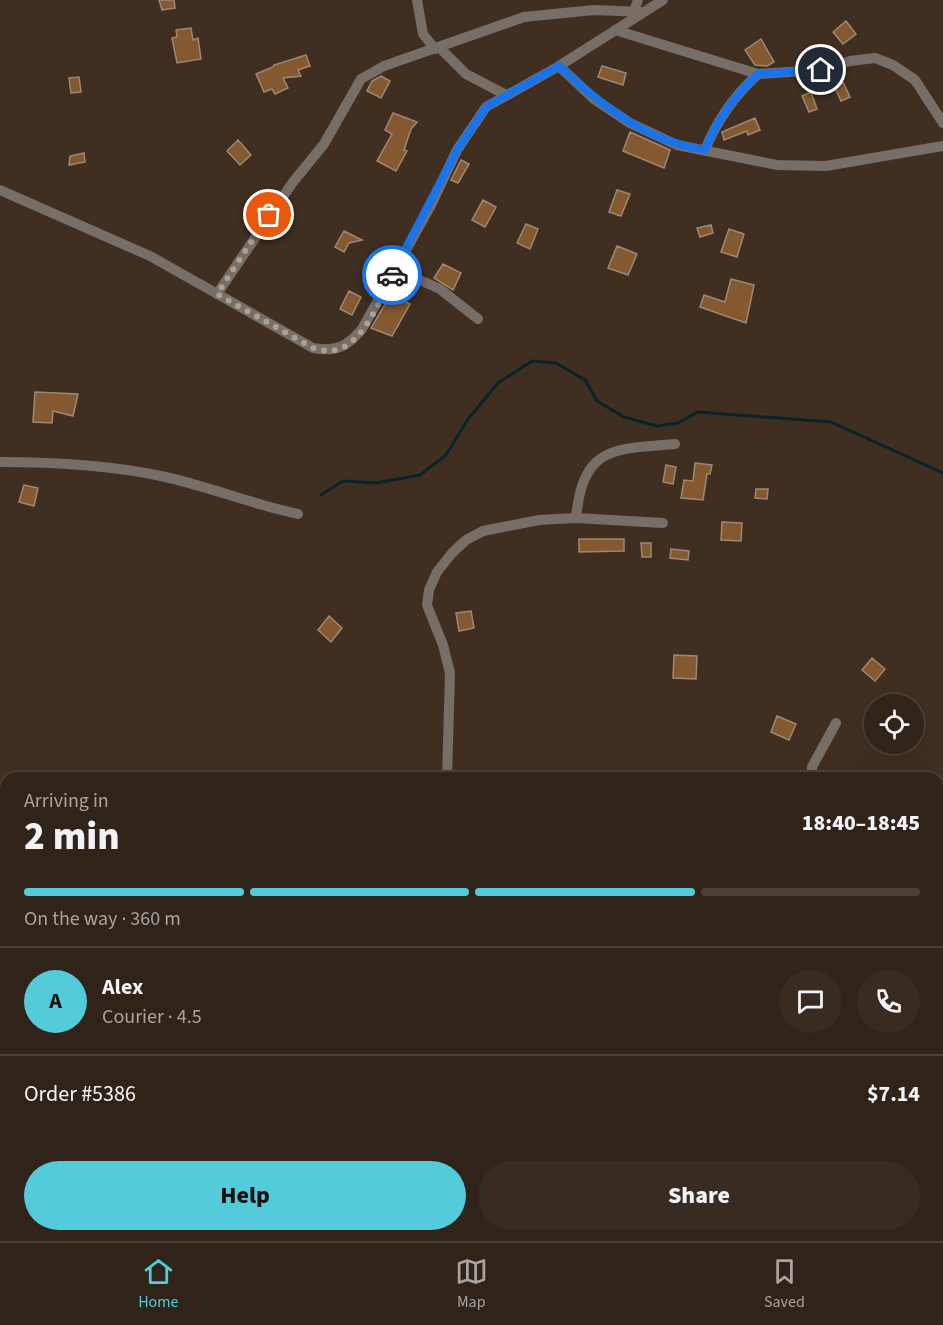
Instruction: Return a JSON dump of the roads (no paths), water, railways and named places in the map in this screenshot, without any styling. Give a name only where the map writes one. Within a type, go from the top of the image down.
[{"type":"street","points":[[417,0],[423,34],[466,74],[506,95]]},
{"type":"street","points":[[638,0],[639,12]]},
{"type":"street","points":[[0,190],[150,256],[313,348],[329,351],[351,343],[362,329],[473,124],[486,107],[559,66],[639,12],[663,0]]},
{"type":"street","points":[[217,294],[293,182],[324,144],[361,79],[384,66],[524,17],[593,5],[639,12]]},
{"type":"street","points":[[615,30],[758,74],[812,71],[850,61],[875,58],[893,65],[915,80],[943,123]]},
{"type":"street","points":[[559,66],[594,99],[630,123],[677,145],[777,165],[826,166],[943,146]]},
{"type":"street","points":[[705,150],[714,127],[725,111],[758,74]]},
{"type":"street","points":[[395,269],[440,289],[478,319]]},
{"type":"street","points":[[576,518],[582,479],[598,459],[625,448],[675,444]]},
{"type":"street","points":[[0,462],[137,472],[219,490],[260,506],[298,514]]},
{"type":"street","points":[[447,772],[450,673],[443,645],[428,605],[429,590],[437,572],[466,540],[483,531],[539,520],[576,518],[663,523]]},
{"type":"street","points":[[812,772],[812,766],[836,723]]},
{"type":"waterway","points":[[321,495],[343,481],[376,483],[420,475],[446,455],[468,419],[498,383],[532,361],[556,363],[585,380],[597,401],[624,417],[657,426],[678,423],[698,412],[831,422],[943,473]]}]
